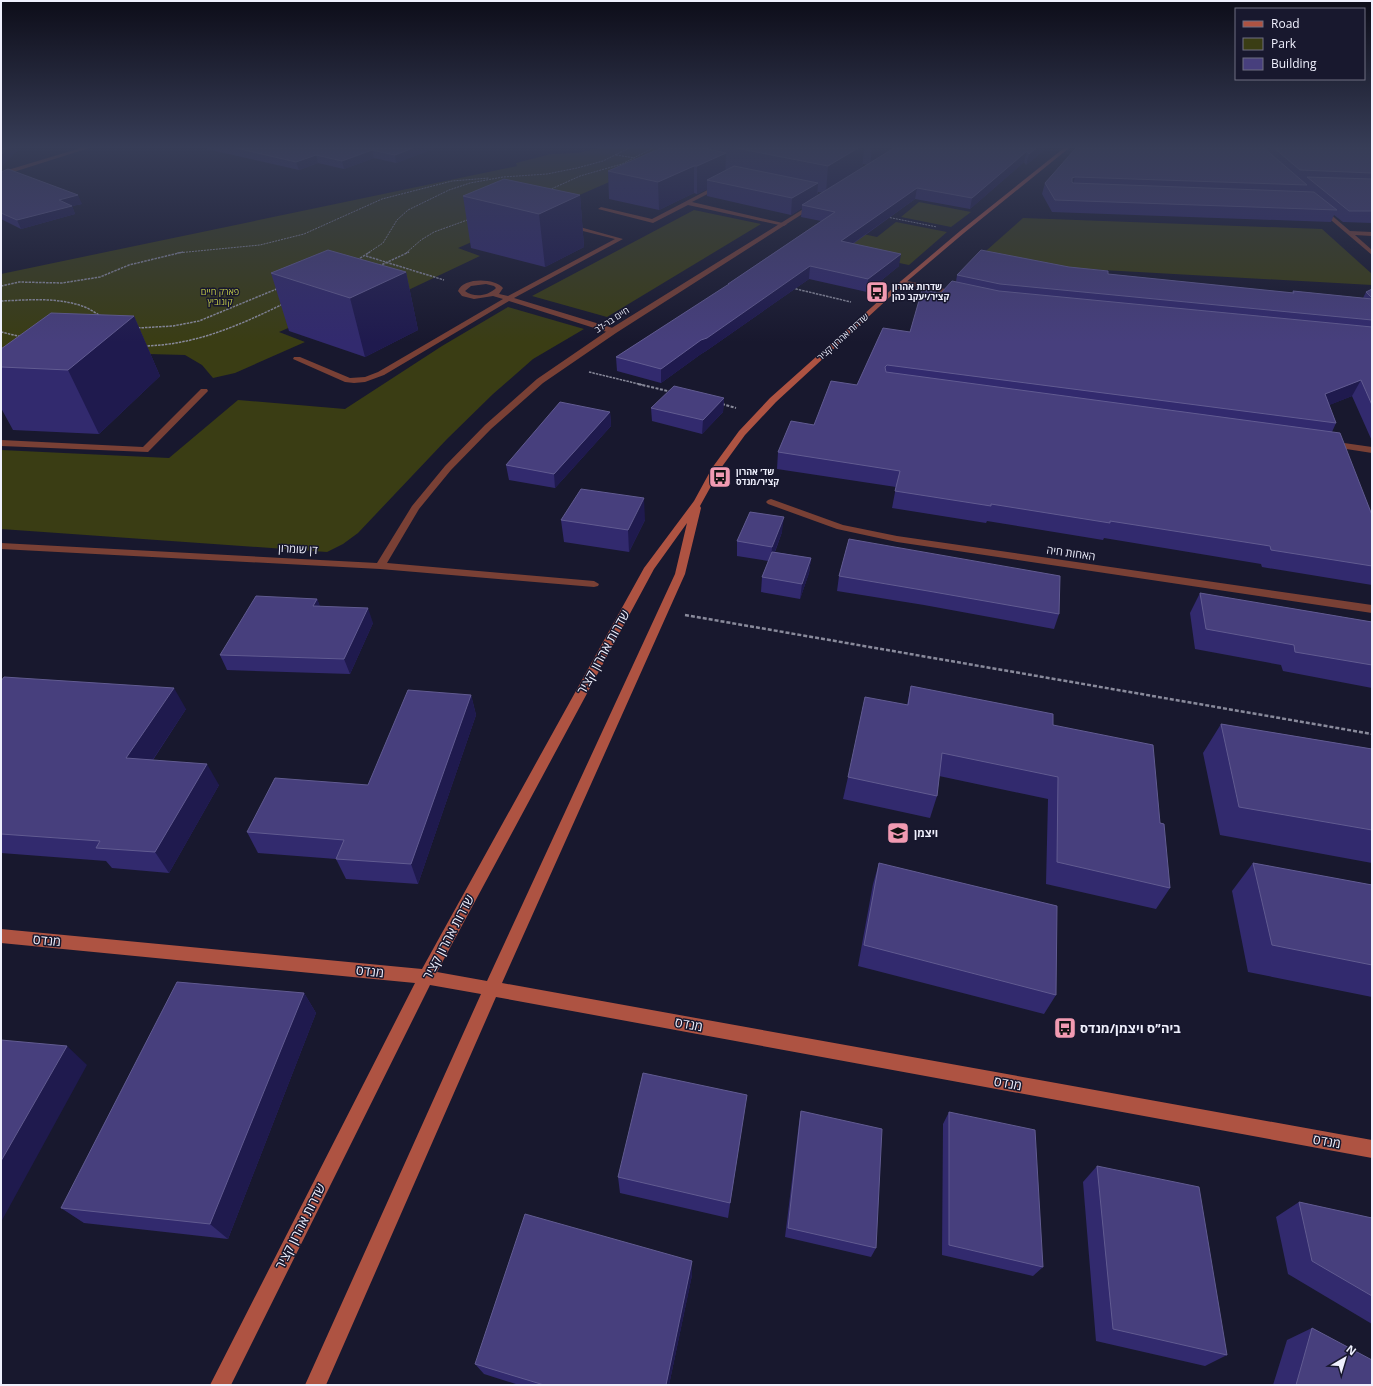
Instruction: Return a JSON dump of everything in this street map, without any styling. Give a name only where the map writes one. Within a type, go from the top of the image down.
[{"type":"street","points":[[617,213],[653,221],[669,213]]},
{"type":"street","points":[[732,213],[784,224]]},
{"type":"street","name":"חיים בר-לב","points":[[380,566],[415,508],[448,468],[514,403],[561,366],[613,331],[802,213]]},
{"type":"street","name":"שדרות אהרון קציר","points":[[220,1385],[426,977],[649,568],[698,502],[717,468],[742,433],[760,414],[903,282],[986,213]]},
{"type":"street","points":[[1325,213],[1372,253]]},
{"type":"street","points":[[297,359],[348,380],[356,382],[368,380],[392,368],[508,299],[620,239],[569,226]]},
{"type":"street","points":[[1349,233],[1372,234]]},
{"type":"street","points":[[1356,239],[1372,240]]},
{"type":"street","points":[[493,294],[500,288],[491,282],[469,284],[462,288],[461,291],[465,295],[475,297],[493,294],[613,331]]},
{"type":"street","points":[[903,282],[965,295]]},
{"type":"street","points":[[1,444],[145,450],[204,391]]},
{"type":"street","points":[[1325,443],[1372,450]]},
{"type":"street","name":"שדרות אהרון קציר","points":[[315,1385],[492,988],[680,574],[698,502]]},
{"type":"street","name":"האחות חיה","points":[[771,502],[840,526],[897,540],[1372,609]]},
{"type":"street","name":"דן שומרון","points":[[1,546],[380,566],[594,584]]},
{"type":"street","name":"מנדס","points":[[1,936],[426,977],[1372,1149]]},
{"type":"path","points":[[1,286],[19,282],[62,283],[92,279],[129,265],[179,252],[260,245],[304,234],[352,213]]},
{"type":"path","points":[[354,261],[366,256],[383,243],[397,220],[406,213]]},
{"type":"path","points":[[886,217],[962,232]]},
{"type":"path","points":[[375,268],[410,251],[421,240],[434,232],[475,218]]},
{"type":"path","points":[[366,256],[449,281]]},
{"type":"path","points":[[138,328],[160,328],[194,322],[223,312],[250,298],[280,288]]},
{"type":"path","points":[[789,288],[875,308]]},
{"type":"path","points":[[1,301],[34,300],[81,305],[101,316]]},
{"type":"path","points":[[140,346],[173,344],[207,337],[249,321],[287,302]]},
{"type":"path","points":[[1,332],[24,337]]},
{"type":"path","points":[[561,366],[676,393]]},
{"type":"path","points":[[722,404],[760,414]]},
{"type":"path","points":[[663,611],[1372,734]]},
{"type":"green space","name":"פארק חיים קונוביץ","points":[[294,213],[539,213],[458,248],[480,256],[364,311],[344,304],[279,332],[305,342],[235,373],[213,378],[202,365],[185,355],[1,350],[1,274]]},
{"type":"green space","points":[[689,213],[707,213],[761,224],[607,317],[532,296]]},
{"type":"green space","points":[[906,213],[970,213],[951,227],[901,217]]},
{"type":"green space","points":[[1023,218],[1322,229],[1372,274],[1372,285],[1085,269],[978,258]]},
{"type":"green space","points":[[896,222],[947,232],[909,265],[792,241],[816,224],[877,237]]},
{"type":"green space","points":[[508,307],[584,329],[533,359],[493,394],[447,439],[358,533],[343,544],[327,552],[1,529],[1,450],[169,458],[238,400],[345,409],[442,346]]},
{"type":"building","points":[[1,213],[46,213],[17,220]]},
{"type":"building","points":[[834,213],[882,213],[841,241],[901,254],[868,279],[810,266],[661,369],[616,357]]},
{"type":"building","points":[[328,250],[406,272],[350,298],[271,273]]},
{"type":"building","points":[[981,250],[1069,267],[1108,271],[1108,274],[1294,293],[1293,291],[1372,299],[1372,320],[1000,284],[957,275]]},
{"type":"building","points":[[952,281],[999,291],[1372,327],[1372,405],[1361,380],[1325,394],[1336,423],[887,365],[885,367],[886,372],[1340,433],[1372,515],[1372,566],[1271,550],[1270,546],[1110,521],[1110,523],[991,504],[991,506],[895,491],[900,471],[778,452],[791,421],[814,425],[831,381],[857,385],[883,328],[910,332],[922,290],[941,293]]},
{"type":"building","points":[[1372,289],[1372,298],[1366,292]]},
{"type":"building","points":[[51,313],[134,316],[68,370],[1,367],[1,349]]},
{"type":"building","points":[[674,386],[724,398],[703,420],[651,408]]},
{"type":"building","points":[[560,402],[610,412],[554,474],[506,465]]},
{"type":"building","points":[[581,489],[644,498],[628,530],[561,520]]},
{"type":"building","points":[[750,512],[784,517],[772,547],[737,541]]},
{"type":"building","points":[[849,539],[1060,576],[1059,614],[839,576]]},
{"type":"building","points":[[772,552],[811,558],[802,584],[762,577]]},
{"type":"building","points":[[1200,593],[1372,622],[1372,665],[1295,652],[1294,645],[1206,629]]},
{"type":"building","points":[[256,596],[317,599],[313,606],[368,608],[344,659],[220,655]]},
{"type":"building","points":[[4,677],[174,688],[126,758],[207,764],[155,852],[96,848],[100,841],[1,834],[1,681]]},
{"type":"building","points":[[911,686],[1053,714],[1053,725],[1153,745],[1160,823],[1164,824],[1170,888],[1057,862],[1058,777],[942,753],[937,796],[848,777],[865,697],[908,705]]},
{"type":"building","points":[[408,690],[471,695],[411,864],[336,859],[344,840],[247,832],[275,778],[368,785]]},
{"type":"building","points":[[1221,724],[1372,749],[1372,830],[1239,807]]},
{"type":"building","points":[[879,863],[1057,906],[1056,995],[864,945]]},
{"type":"building","points":[[1253,863],[1372,885],[1372,965],[1272,945]]},
{"type":"building","points":[[177,982],[304,993],[210,1224],[61,1208]]},
{"type":"building","points":[[1,1040],[67,1046],[1,1161]]},
{"type":"building","points":[[643,1073],[747,1095],[730,1203],[618,1177]]},
{"type":"building","points":[[801,1111],[882,1129],[876,1248],[788,1228]]},
{"type":"building","points":[[949,1112],[1035,1130],[1043,1267],[949,1245]]},
{"type":"building","points":[[1097,1166],[1199,1187],[1227,1355],[1113,1329]]},
{"type":"building","points":[[1299,1202],[1372,1218],[1372,1296],[1312,1261]]},
{"type":"building","points":[[525,1214],[692,1261],[666,1385],[544,1385],[475,1364]]},
{"type":"building","points":[[1312,1328],[1372,1360],[1372,1385],[1296,1385]]},
{"type":"place","name":"שדרות אהרון קציר/יעקב כהן","points":[[877,292]]},
{"type":"place","name":"שד׳ אהרון קציר/מנדס","points":[[720,477]]},
{"type":"place","name":"ויצמן","points":[[898,833]]},
{"type":"place","name":"ביה״ס ויצמן/מנדס","points":[[1065,1028]]}]
